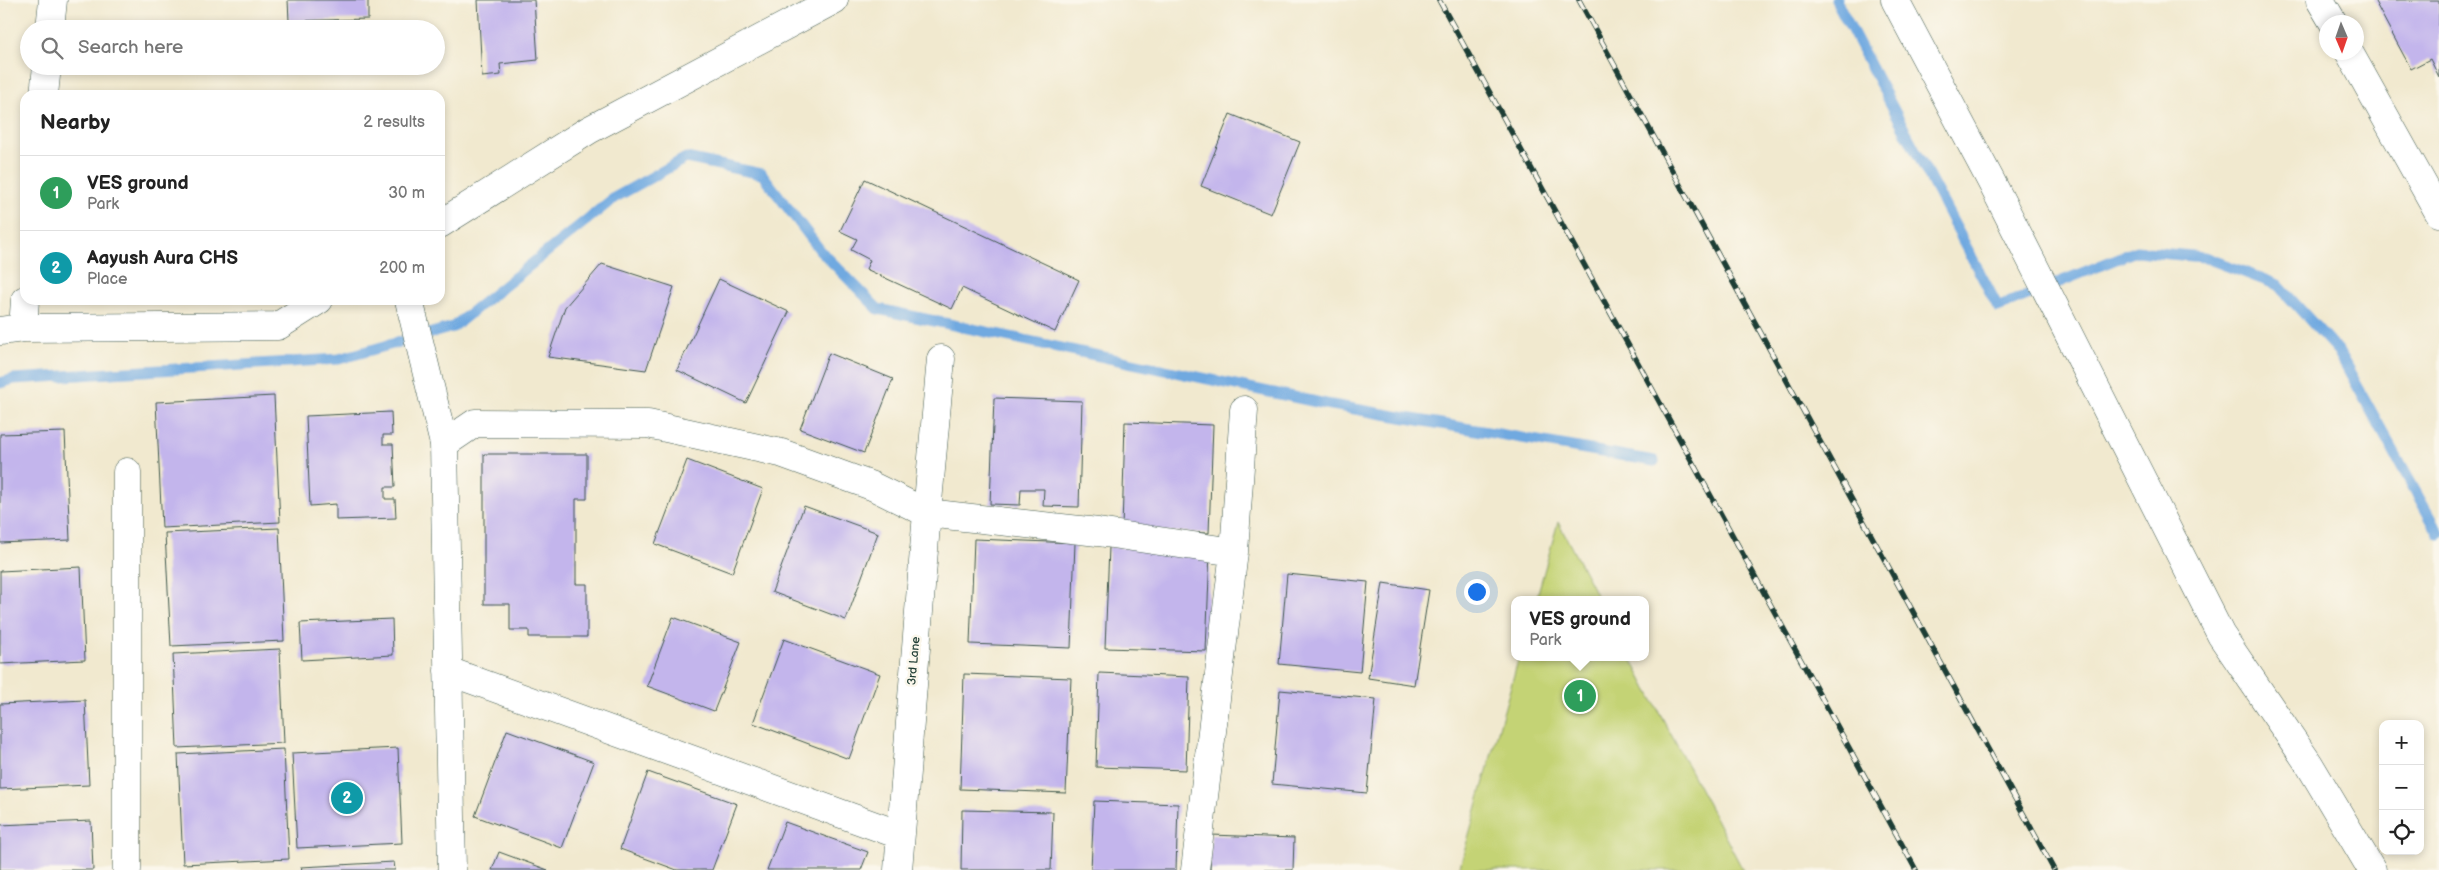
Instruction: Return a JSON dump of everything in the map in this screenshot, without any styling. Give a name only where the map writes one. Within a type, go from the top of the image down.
[{"type":"street","points":[[51,20],[53,0]]},
{"type":"street","points":[[445,221],[589,130],[834,0]]},
{"type":"street","points":[[1895,0],[2037,271],[2221,636],[2310,764],[2372,870]]},
{"type":"street","points":[[2320,0],[2328,15]]},
{"type":"street","points":[[2353,60],[2439,213]]},
{"type":"street","points":[[45,90],[46,75]]},
{"type":"street","points":[[23,305],[11,329],[278,326],[311,305]]},
{"type":"street","points":[[411,309],[444,444],[452,870]]},
{"type":"street","name":"3rd Lane","points":[[898,870],[941,359]]},
{"type":"street","points":[[1195,870],[1234,552],[1244,410]]},
{"type":"street","points":[[444,444],[475,423],[648,424],[781,453],[872,486],[927,513],[1098,532],[1234,552]]},
{"type":"street","points":[[127,472],[127,870]]},
{"type":"street","points":[[448,671],[900,834]]},
{"type":"green space","points":[[1558,522],[1597,596],[1537,596]]},
{"type":"green space","points":[[1518,661],[1632,661],[1743,870],[1459,870]]},
{"type":"building","points":[[288,0],[368,0],[368,19],[289,20]]},
{"type":"building","points":[[478,0],[534,0],[538,60],[500,64],[501,75],[482,77]]},
{"type":"building","points":[[2374,0],[2439,0],[2439,77],[2430,59],[2411,69]]},
{"type":"building","points":[[1230,114],[1300,142],[1271,214],[1201,186]]},
{"type":"building","points":[[865,179],[1079,280],[1055,332],[962,288],[952,309],[866,269],[870,260],[851,250],[857,239],[840,231]]},
{"type":"building","points":[[602,264],[674,287],[646,370],[548,357],[565,307]]},
{"type":"building","points":[[719,279],[789,312],[746,403],[677,370]]},
{"type":"building","points":[[829,353],[893,379],[864,453],[800,429]]},
{"type":"building","points":[[274,396],[280,522],[162,528],[156,402]]},
{"type":"building","points":[[994,398],[1082,401],[1079,507],[1043,506],[1044,489],[1021,489],[1020,505],[990,504]]},
{"type":"building","points":[[391,412],[392,435],[383,435],[383,444],[393,444],[395,487],[385,487],[385,499],[395,499],[396,518],[336,520],[336,504],[310,506],[306,416]]},
{"type":"building","points":[[1125,422],[1213,425],[1209,533],[1122,530]]},
{"type":"building","points":[[65,432],[70,540],[0,543],[0,434]]},
{"type":"building","points":[[484,454],[587,454],[587,499],[576,499],[576,584],[587,584],[587,637],[529,637],[529,630],[510,630],[510,604],[484,604]]},
{"type":"building","points":[[687,460],[763,489],[732,573],[655,544]]},
{"type":"building","points":[[804,506],[878,533],[846,620],[772,592]]},
{"type":"building","points":[[279,528],[284,641],[171,646],[165,533]]},
{"type":"building","points":[[974,539],[1075,543],[1071,648],[970,644]]},
{"type":"building","points":[[1109,547],[1210,551],[1206,651],[1105,648]]},
{"type":"building","points":[[81,567],[85,660],[0,664],[0,571]]},
{"type":"building","points":[[1287,574],[1368,582],[1360,672],[1279,664]]},
{"type":"building","points":[[1383,583],[1429,590],[1414,685],[1368,678]]},
{"type":"building","points":[[673,617],[741,642],[714,711],[647,686]]},
{"type":"building","points":[[392,619],[393,655],[302,660],[300,623]]},
{"type":"building","points":[[784,639],[880,674],[849,759],[753,723]]},
{"type":"building","points":[[280,649],[284,743],[177,748],[173,654]]},
{"type":"building","points":[[1099,673],[1189,677],[1186,770],[1096,767]]},
{"type":"building","points":[[964,674],[1071,678],[1066,793],[960,789]]},
{"type":"building","points":[[1280,690],[1376,699],[1367,793],[1272,784]]},
{"type":"building","points":[[85,700],[89,785],[0,789],[0,704]]},
{"type":"building","points":[[507,730],[594,762],[562,848],[475,816]]},
{"type":"building","points":[[398,748],[402,843],[297,848],[292,753]]},
{"type":"building","points":[[284,749],[289,859],[183,864],[178,754]]},
{"type":"building","points":[[648,772],[737,804],[712,870],[677,870],[620,849]]},
{"type":"building","points":[[1094,801],[1178,804],[1176,870],[1091,870]]},
{"type":"building","points":[[962,810],[1053,812],[1051,870],[961,870]]},
{"type":"building","points":[[91,821],[93,870],[0,870],[0,825]]},
{"type":"building","points":[[785,822],[868,852],[861,870],[767,870]]},
{"type":"building","points":[[1211,835],[1294,838],[1293,870],[1210,870]]},
{"type":"building","points":[[499,852],[548,870],[492,870]]},
{"type":"building","points":[[394,862],[395,870],[302,870],[301,867]]},
{"type":"waterway","points":[[1836,0],[1998,307],[2136,251],[2204,257],[2278,285],[2338,351],[2439,534]]},
{"type":"waterway","points":[[0,383],[14,379],[339,359],[453,327],[614,198],[686,158],[762,174],[820,250],[878,309],[1326,404],[1654,461]]},
{"type":"railway","points":[[1439,0],[1916,870]]},
{"type":"railway","points":[[1579,0],[2054,870]]},
{"type":"place","name":"VES ground","points":[[1580,696]]},
{"type":"place","name":"Aayush Aura CHS","points":[[347,798]]}]
